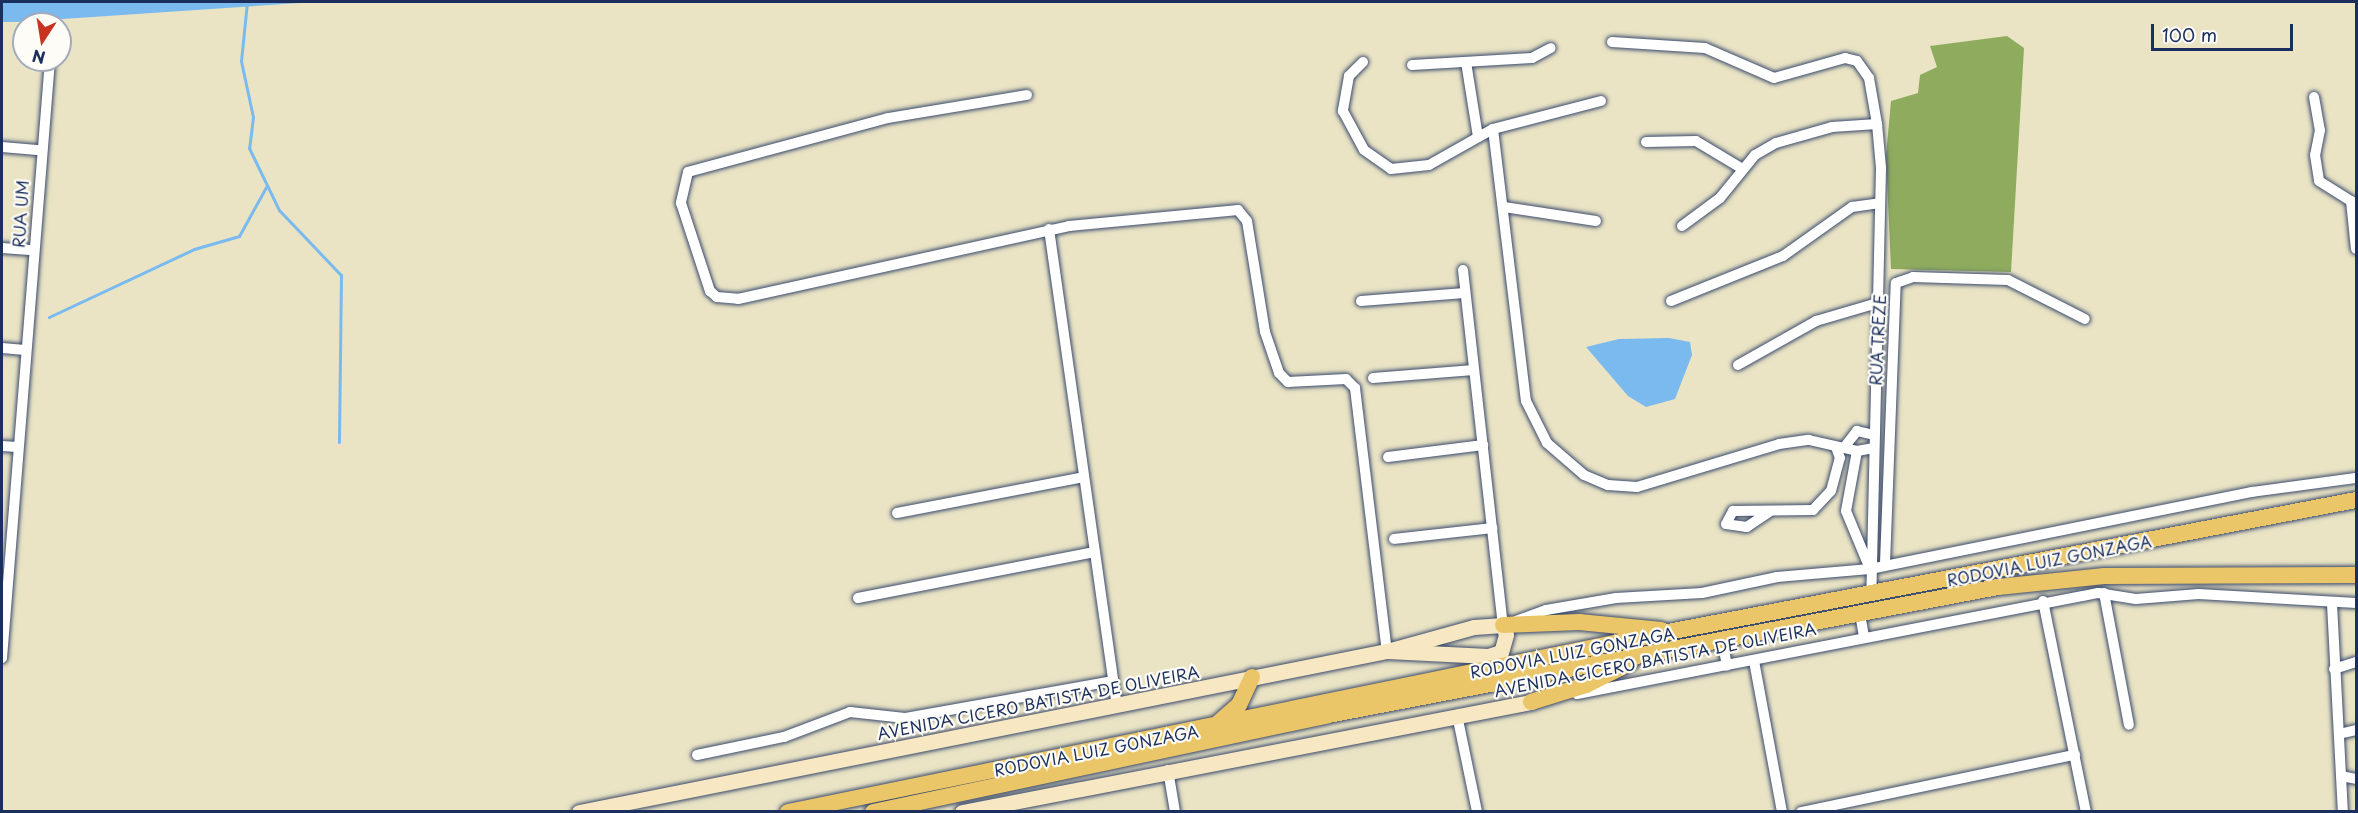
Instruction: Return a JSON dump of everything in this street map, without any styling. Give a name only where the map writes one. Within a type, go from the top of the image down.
[{"type":"highway","name":"RODOVIA LUIZ GONZAGA","points":[[788,812],[1668,632],[1871,596],[2356,500]]},
{"type":"highway","name":"RODOVIA LUIZ GONZAGA","points":[[873,812],[1642,655],[1998,587],[2104,576],[2356,575]]},
{"type":"highway","points":[[1507,624],[1579,622],[1668,632]]},
{"type":"highway","points":[[1531,702],[1586,685],[1642,655]]},
{"type":"highway","points":[[1212,727],[1239,705],[1252,677]]},
{"type":"main road","name":"AVENIDA CICERO BATISTA DE OLIVEIRA","points":[[579,812],[1388,651],[1507,624]]},
{"type":"main road","points":[[1388,651],[1488,656],[1505,644],[1507,624]]},
{"type":"main road","name":"AVENIDA CICERO BATISTA DE OLIVEIRA","points":[[962,812],[1018,805],[1168,770],[1457,714],[1531,702]]},
{"type":"street","points":[[1612,42],[1705,48],[1774,78],[1845,58],[1857,61],[1869,78],[1877,124],[1880,202],[1875,435],[1871,496],[1871,596]]},
{"type":"street","points":[[1412,65],[1532,58],[1551,48]]},
{"type":"street","points":[[1364,62],[1348,76],[1343,111],[1353,135],[1376,161],[1408,171],[1429,165],[1493,129],[1601,101]]},
{"type":"street","points":[[1466,62],[1478,137]]},
{"type":"street","name":"RUA UM","points":[[2,650],[7,499],[17,447],[40,150],[49,72]]},
{"type":"street","points":[[1027,95],[888,118],[788,148],[698,167],[682,181],[681,203],[710,291],[727,300],[1049,229],[1225,210],[1245,214],[1265,332],[1279,373],[1288,382],[1346,379],[1354,388],[1388,651]]},
{"type":"street","points":[[2314,97],[2320,130],[2315,155],[2319,181],[2351,201],[2356,249]]},
{"type":"street","points":[[1682,226],[1720,198],[1741,168],[1776,143],[1804,133],[1877,124]]},
{"type":"street","points":[[1493,129],[1526,401],[1547,443],[1584,475],[1608,485],[1637,487],[1779,444],[1809,440],[1857,451],[1874,448]]},
{"type":"street","points":[[1646,142],[1695,141],[1741,168]]},
{"type":"street","points":[[2,147],[40,150]]},
{"type":"street","points":[[1671,301],[1783,256],[1852,207],[1880,202]]},
{"type":"street","points":[[1504,207],[1596,221]]},
{"type":"street","points":[[1049,229],[1117,705]]},
{"type":"street","points":[[2,248],[33,250]]},
{"type":"street","points":[[1463,270],[1492,528],[1507,624],[1546,610],[1616,598],[1702,593],[1778,577],[1870,569],[1885,563],[2252,492],[2356,478]]},
{"type":"street","name":"RUA TREZE","points":[[1885,563],[1896,283],[1913,278],[2008,280],[2085,319]]},
{"type":"street","points":[[1361,300],[1465,293]]},
{"type":"street","points":[[1738,366],[1816,321],[1877,303]]},
{"type":"street","points":[[2,348],[25,350]]},
{"type":"street","points":[[1373,378],[1474,370]]},
{"type":"street","points":[[1769,512],[1802,512],[1824,503],[1838,470],[1841,446],[1857,431],[1875,435]]},
{"type":"street","points":[[1388,457],[1482,445]]},
{"type":"street","points":[[2,446],[17,447]]},
{"type":"street","points":[[1857,451],[1848,497],[1851,528],[1870,569]]},
{"type":"street","points":[[897,513],[1084,477]]},
{"type":"street","points":[[1848,497],[1871,496]]},
{"type":"street","points":[[1851,528],[1872,524]]},
{"type":"street","points":[[1394,539],[1492,528]]},
{"type":"street","points":[[858,598],[1095,552]]},
{"type":"street","points":[[2104,592],[2129,725]]},
{"type":"street","name":"AVENIDA CICERO BATISTA DE OLIVEIRA","points":[[1531,702],[1754,661],[2043,601],[2104,592],[2136,600],[2199,594],[2332,604],[2356,603]]},
{"type":"street","points":[[2043,601],[2086,812]]},
{"type":"street","points":[[2332,604],[2343,812]]},
{"type":"street","points":[[1860,614],[1864,637]]},
{"type":"street","points":[[1722,640],[1726,666]]},
{"type":"street","points":[[1754,661],[1782,812]]},
{"type":"street","points":[[2334,669],[2356,662]]},
{"type":"street","points":[[697,755],[784,737],[850,712],[905,718],[1113,681]]},
{"type":"street","points":[[1457,714],[1477,812]]},
{"type":"street","points":[[2339,734],[2356,730]]},
{"type":"street","points":[[1801,812],[2075,755]]},
{"type":"street","points":[[1168,770],[1175,812]]},
{"type":"street","points":[[2341,776],[2356,779]]},
{"type":"green space","points":[[2007,36],[2024,48],[2011,272],[1891,269],[1886,156],[1891,101],[1918,93],[1920,75],[1937,67],[1930,46]]},
{"type":"water","points":[[2,2],[315,2],[72,18],[72,12],[12,12],[12,22],[2,22]]},
{"type":"water","points":[[1669,338],[1690,342],[1692,355],[1675,399],[1646,407],[1628,396],[1586,347],[1619,339]]},
{"type":"waterway","points":[[247,2],[241,61],[253,117],[249,148],[279,210],[341,275],[339,442]]},
{"type":"waterway","points":[[49,317],[194,249],[239,236],[266,187]]}]
